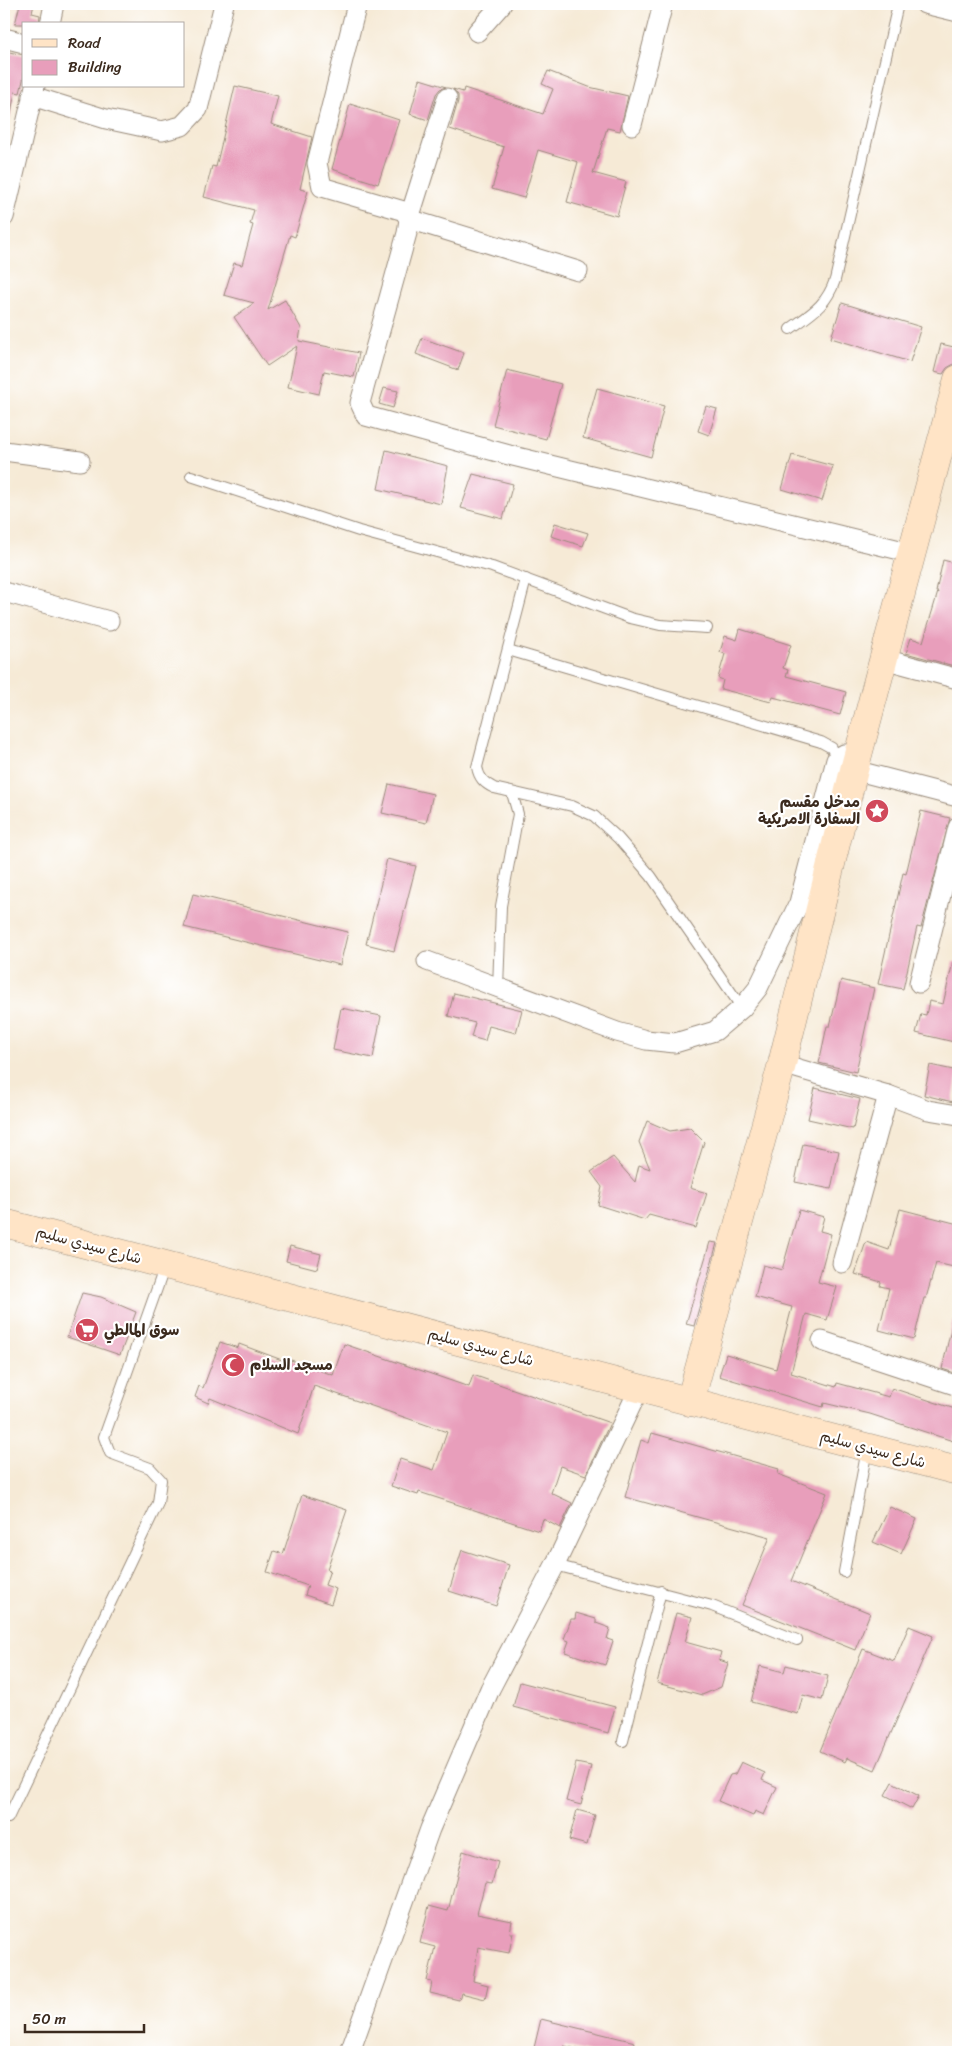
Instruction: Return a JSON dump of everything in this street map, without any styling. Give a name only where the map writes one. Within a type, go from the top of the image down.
[{"type":"street","points":[[50,22],[54,4]]},
{"type":"street","points":[[4,217],[34,91],[106,119],[162,131],[182,126],[198,109],[224,4]]},
{"type":"street","points":[[357,4],[317,163],[322,187],[404,211],[409,219],[578,271]]},
{"type":"street","points":[[477,32],[502,4]]},
{"type":"street","points":[[632,125],[663,4]]},
{"type":"street","points":[[925,4],[958,12]]},
{"type":"street","points":[[4,38],[22,42]]},
{"type":"street","points":[[447,98],[409,219],[360,403],[366,416],[509,455],[912,553]]},
{"type":"street","points":[[427,961],[617,1032],[664,1042],[683,1041],[715,1031],[742,1008],[758,988],[799,903],[850,762],[884,659],[958,379]]},
{"type":"street","points":[[4,451],[80,461]]},
{"type":"street","points":[[4,592],[109,622]]},
{"type":"street","points":[[884,659],[958,678]]},
{"type":"street","points":[[850,762],[958,796]]},
{"type":"street","points":[[690,1402],[782,1064],[850,762]]},
{"type":"street","points":[[919,983],[958,827]]},
{"type":"street","points":[[782,1064],[888,1095],[928,1110],[958,1115]]},
{"type":"street","points":[[842,1263],[888,1095]]},
{"type":"street","name":"شارع سيدي سليم","points":[[4,1223],[867,1448],[958,1469]]},
{"type":"street","points":[[822,1341],[958,1386]]},
{"type":"street","points":[[350,2052],[430,1829],[490,1689],[555,1565],[639,1389]]},
{"type":"lane","points":[[790,329],[821,306],[829,297],[835,280],[898,4]]},
{"type":"lane","points":[[191,476],[359,531],[492,567],[630,618],[660,625],[708,628]]},
{"type":"lane","points":[[526,579],[477,767],[484,783],[512,793],[578,808],[594,816],[651,876],[742,1008]]},
{"type":"lane","points":[[508,650],[820,742],[832,748],[850,762]]},
{"type":"lane","points":[[498,988],[501,906],[518,814],[512,793]]},
{"type":"lane","points":[[8,1818],[158,1503],[161,1480],[150,1468],[110,1453],[104,1437],[165,1265]]},
{"type":"lane","points":[[844,1572],[867,1448]]},
{"type":"lane","points":[[555,1565],[661,1591],[712,1606],[797,1640]]},
{"type":"lane","points":[[623,1741],[661,1591]]},
{"type":"building","points":[[20,4],[34,4],[32,13],[40,15],[39,22],[15,24]]},
{"type":"building","points":[[4,51],[22,55],[22,84],[20,93],[15,92],[10,118],[4,117]]},
{"type":"building","points":[[548,71],[589,87],[628,96],[620,131],[607,128],[593,173],[626,182],[617,216],[567,202],[578,162],[538,150],[524,198],[492,189],[504,147],[450,129],[458,101],[458,95],[453,89],[463,92],[464,88],[543,114],[553,89],[542,84]]},
{"type":"building","points":[[420,79],[446,87],[440,89],[436,94],[428,120],[410,114]]},
{"type":"building","points":[[235,86],[278,96],[271,124],[312,137],[300,189],[308,191],[295,237],[290,235],[268,310],[285,300],[301,328],[299,341],[359,353],[354,377],[324,371],[319,394],[288,387],[297,346],[267,366],[234,317],[254,303],[224,295],[234,263],[242,265],[253,225],[250,224],[254,210],[204,197],[212,166],[216,167]]},
{"type":"building","points":[[350,104],[399,120],[378,184],[332,169]]},
{"type":"building","points":[[842,303],[921,327],[910,362],[831,338]]},
{"type":"building","points":[[422,338],[464,353],[458,370],[416,354]]},
{"type":"building","points":[[941,344],[958,348],[954,364],[947,368],[943,374],[934,372]]},
{"type":"building","points":[[507,370],[561,384],[546,439],[493,425]]},
{"type":"building","points":[[384,388],[398,391],[393,408],[379,404]]},
{"type":"building","points":[[597,388],[664,406],[651,457],[583,438]]},
{"type":"building","points":[[706,406],[717,409],[709,435],[698,431]]},
{"type":"building","points":[[386,450],[448,466],[441,504],[378,489]]},
{"type":"building","points":[[792,455],[833,466],[822,501],[782,489]]},
{"type":"building","points":[[473,474],[513,484],[503,519],[461,508]]},
{"type":"building","points":[[555,523],[588,533],[583,546],[551,536]]},
{"type":"building","points":[[943,560],[958,564],[958,667],[906,653],[911,638],[923,642],[938,592],[936,592]]},
{"type":"building","points":[[740,629],[791,645],[783,668],[788,670],[786,676],[846,692],[840,715],[773,697],[771,702],[721,689],[723,680],[718,678],[725,654],[720,652],[725,636],[737,640]]},
{"type":"building","points":[[389,784],[433,794],[426,823],[382,813]]},
{"type":"building","points":[[921,811],[950,818],[921,928],[917,927],[903,989],[878,984],[903,873],[906,874]]},
{"type":"building","points":[[387,859],[416,866],[394,951],[366,944]]},
{"type":"building","points":[[193,894],[348,932],[340,965],[184,927]]},
{"type":"building","points":[[953,962],[958,962],[958,1043],[916,1033],[921,1014],[926,1015],[929,1001],[943,1004]]},
{"type":"building","points":[[841,980],[874,988],[856,1072],[819,1063],[827,1026],[830,1026]]},
{"type":"building","points":[[454,993],[522,1010],[516,1033],[489,1026],[485,1041],[471,1037],[475,1023],[448,1016]]},
{"type":"building","points":[[341,1008],[381,1016],[373,1058],[333,1050]]},
{"type":"building","points":[[930,1065],[958,1071],[953,1102],[924,1095]]},
{"type":"building","points":[[815,1088],[860,1099],[853,1129],[808,1119]]},
{"type":"building","points":[[647,1121],[670,1131],[690,1128],[704,1142],[690,1188],[707,1193],[696,1228],[649,1215],[645,1220],[598,1205],[602,1187],[591,1172],[613,1157],[635,1182],[639,1165],[650,1169],[639,1142]]},
{"type":"building","points":[[803,1144],[839,1151],[831,1189],[795,1182]]},
{"type":"building","points":[[900,1209],[958,1224],[958,1268],[936,1263],[926,1298],[924,1298],[914,1339],[879,1330],[889,1288],[880,1286],[881,1282],[855,1274],[866,1242],[889,1250]]},
{"type":"building","points":[[799,1210],[824,1217],[820,1231],[831,1234],[818,1282],[837,1287],[827,1320],[806,1314],[791,1373],[836,1387],[837,1383],[889,1397],[892,1388],[958,1410],[958,1426],[953,1441],[870,1414],[824,1403],[823,1407],[719,1376],[726,1354],[776,1369],[792,1307],[755,1297],[763,1265],[782,1270]]},
{"type":"building","points":[[710,1242],[717,1243],[694,1326],[686,1324]]},
{"type":"building","points":[[290,1246],[321,1254],[317,1269],[286,1261]]},
{"type":"building","points":[[82,1293],[101,1297],[136,1312],[120,1355],[67,1337]]},
{"type":"building","points":[[953,1320],[958,1321],[958,1374],[942,1369]]},
{"type":"building","points":[[220,1342],[238,1348],[239,1344],[290,1363],[291,1360],[333,1375],[344,1344],[469,1387],[473,1375],[610,1423],[586,1475],[560,1466],[551,1493],[572,1503],[560,1528],[543,1519],[539,1531],[419,1492],[418,1495],[391,1486],[400,1459],[434,1470],[447,1432],[314,1386],[298,1434],[210,1398],[208,1403],[195,1397],[199,1386],[203,1388]]},
{"type":"building","points":[[652,1433],[779,1469],[778,1474],[827,1493],[791,1581],[870,1613],[855,1650],[742,1605],[770,1537],[625,1497],[641,1440],[649,1443]]},
{"type":"building","points":[[302,1495],[347,1510],[327,1569],[330,1570],[325,1585],[336,1589],[331,1604],[305,1595],[308,1586],[267,1572],[274,1551],[283,1554]]},
{"type":"building","points":[[890,1507],[917,1519],[901,1554],[873,1542]]},
{"type":"building","points":[[462,1550],[509,1565],[496,1606],[449,1591]]},
{"type":"building","points":[[576,1613],[596,1619],[596,1623],[610,1628],[607,1639],[613,1641],[605,1665],[565,1652],[569,1641],[564,1639],[571,1619],[575,1619]]},
{"type":"building","points":[[676,1613],[692,1617],[685,1642],[721,1652],[719,1660],[728,1663],[721,1687],[702,1695],[657,1683]]},
{"type":"building","points":[[909,1626],[933,1636],[875,1770],[847,1758],[845,1762],[820,1751],[863,1649],[894,1661]]},
{"type":"building","points":[[786,1665],[828,1676],[822,1700],[803,1695],[798,1714],[751,1702],[760,1666],[784,1672]]},
{"type":"building","points":[[520,1682],[615,1707],[608,1733],[513,1707]]},
{"type":"building","points":[[741,1762],[765,1773],[762,1780],[777,1787],[764,1815],[755,1811],[753,1816],[718,1801],[730,1775],[735,1774]]},
{"type":"building","points":[[576,1763],[591,1766],[581,1805],[566,1801]]},
{"type":"building","points":[[892,1782],[919,1796],[912,1809],[885,1795]]},
{"type":"building","points":[[577,1810],[595,1815],[587,1845],[569,1840]]},
{"type":"building","points":[[463,1851],[498,1862],[492,1884],[485,1883],[477,1914],[512,1921],[510,1933],[513,1933],[509,1953],[478,1947],[473,1981],[488,1985],[485,1999],[461,1993],[459,2000],[430,1993],[432,1982],[427,1981],[435,1947],[420,1943],[429,1906],[448,1911]]},
{"type":"building","points":[[541,2019],[635,2042],[632,2052],[589,2052],[564,2046],[562,2052],[533,2052]]},
{"type":"place","name":"مدخل مقسم السفارة الامريكية","points":[[877,811]]},
{"type":"place","name":"سوق المالطي","points":[[87,1330]]},
{"type":"place","name":"مسجد السلام","points":[[233,1365]]}]
